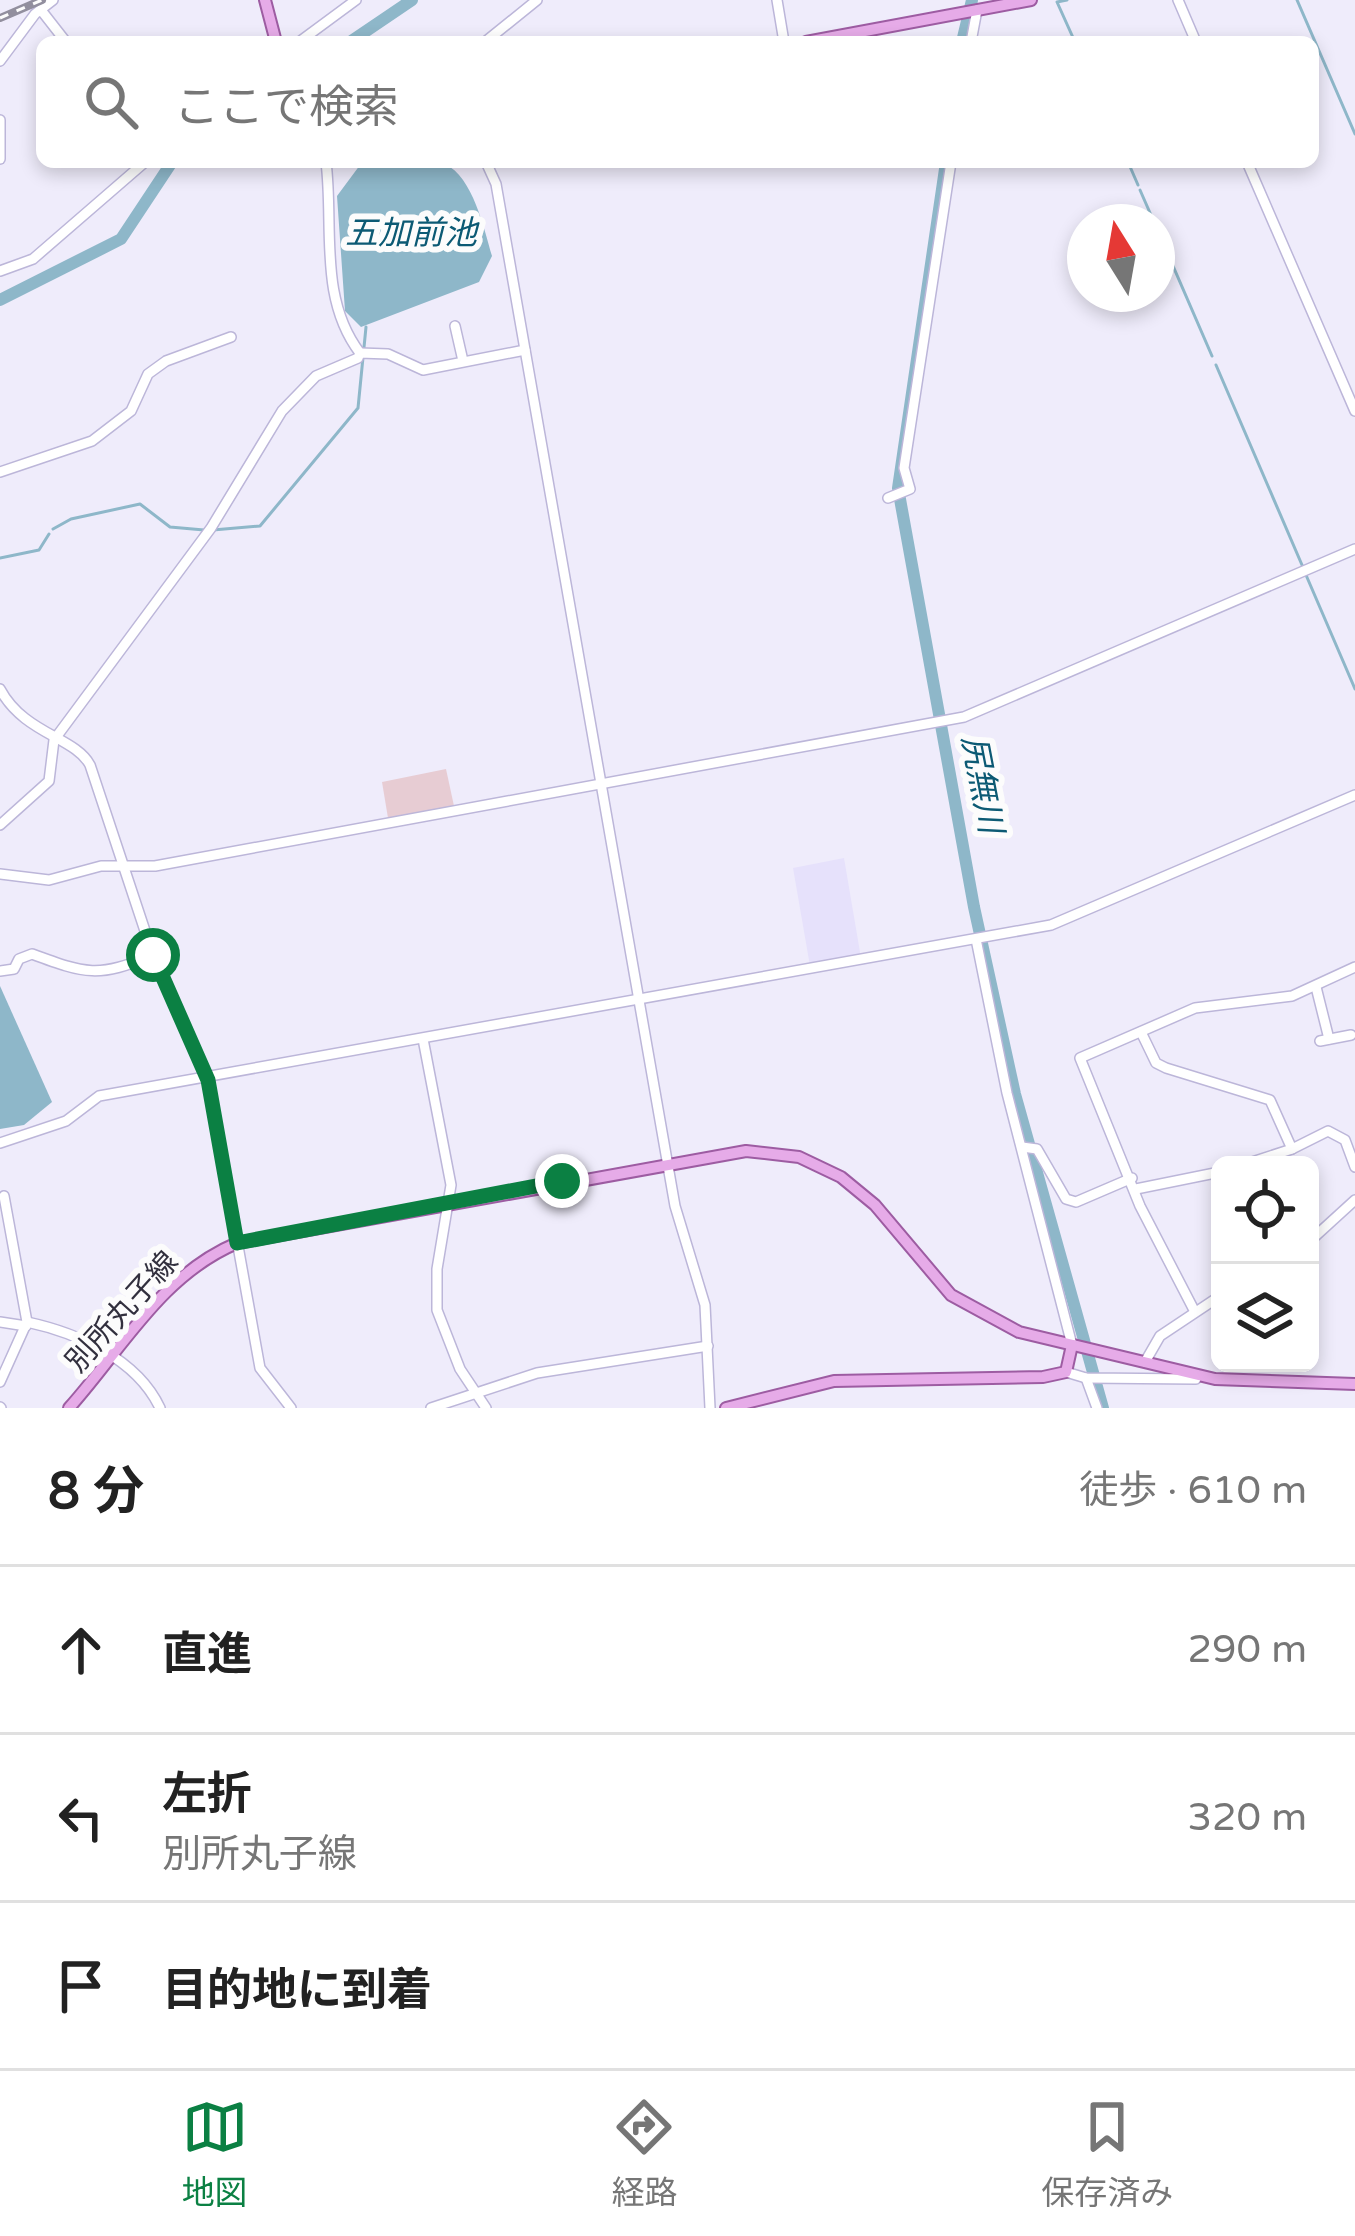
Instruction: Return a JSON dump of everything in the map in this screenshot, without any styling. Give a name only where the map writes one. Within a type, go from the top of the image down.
[{"type":"main road","points":[[265,0],[274,36]]},
{"type":"main road","points":[[838,36],[1031,0]]},
{"type":"main road","name":"別所丸子線","points":[[69,1408],[186,1270],[237,1243],[449,1201],[746,1151],[781,1153],[822,1166],[875,1205],[927,1271],[966,1306],[1019,1332],[1145,1362],[1170,1374],[1355,1384]]},
{"type":"main road","points":[[726,1408],[851,1380],[1066,1372],[1082,1347]]},
{"type":"street","points":[[0,62],[53,0]]},
{"type":"street","points":[[307,36],[356,0]]},
{"type":"street","points":[[492,36],[537,0]]},
{"type":"street","points":[[777,0],[783,36]]},
{"type":"street","points":[[1178,0],[1193,36]]},
{"type":"street","points":[[40,10],[61,36]]},
{"type":"street","points":[[971,36],[975,10]]},
{"type":"street","points":[[0,120],[0,159]]},
{"type":"street","points":[[0,271],[33,259],[138,168]]},
{"type":"street","points":[[326,168],[334,292],[342,325],[360,352]]},
{"type":"street","points":[[489,168],[496,184],[682,1239],[705,1305],[710,1408]]},
{"type":"street","points":[[895,495],[910,489],[904,468],[950,168]]},
{"type":"street","points":[[1250,168],[1355,411]]},
{"type":"street","points":[[455,326],[463,361]]},
{"type":"street","points":[[0,472],[92,441],[131,411],[148,374],[166,362],[231,337]]},
{"type":"street","points":[[0,825],[50,781],[54,740],[212,528],[294,395],[360,352],[388,354],[423,370],[525,350]]},
{"type":"street","points":[[0,874],[49,880],[100,866],[128,870],[982,711],[1355,549]]},
{"type":"street","points":[[0,689],[20,718],[86,757],[153,955],[208,1080],[260,1368],[291,1408]]},
{"type":"street","points":[[0,1143],[66,1121],[99,1096],[208,1080],[1067,921],[1355,795]]},
{"type":"street","points":[[976,939],[1072,1328],[1082,1347]]},
{"type":"street","points":[[0,971],[14,969],[20,958],[32,954],[88,975],[115,971],[153,955]]},
{"type":"street","points":[[1195,1312],[1147,1222],[1080,1058],[1204,1005],[1292,996],[1355,967]]},
{"type":"street","points":[[1316,987],[1324,1040],[1351,1035]]},
{"type":"street","points":[[1141,1032],[1156,1063],[1270,1100],[1292,1149]]},
{"type":"street","points":[[423,1039],[451,1185],[435,1299],[460,1369],[486,1408]]},
{"type":"street","points":[[1271,1156],[1328,1131],[1351,1142],[1355,1166]]},
{"type":"street","points":[[1025,1146],[1066,1199],[1076,1202],[1134,1184],[1211,1173]]},
{"type":"street","points":[[0,1382],[27,1324],[4,1196]]},
{"type":"street","points":[[1319,1233],[1355,1200]]},
{"type":"street","points":[[1145,1362],[1160,1336],[1211,1302]]},
{"type":"street","points":[[0,1322],[27,1324],[113,1356],[146,1384],[160,1408]]},
{"type":"street","points":[[431,1408],[475,1389],[537,1373],[708,1346]]},
{"type":"street","points":[[1066,1372],[1091,1378],[1170,1374],[1196,1379]]},
{"type":"street","points":[[1091,1378],[1097,1408]]},
{"type":"street","points":[[784,1392],[789,1408]]},
{"type":"shaded area","points":[[446,769],[454,806],[388,818],[382,782]]},
{"type":"shaded area","points":[[844,858],[861,958],[810,966],[793,868]]},
{"type":"water","name":"五加前池","points":[[358,168],[451,168],[476,205],[492,256],[479,282],[361,327],[345,311],[337,196]]},
{"type":"water","points":[[0,986],[52,1102],[24,1125],[0,1129]]},
{"type":"waterway","points":[[359,36],[412,0]]},
{"type":"waterway","name":"尻無川","points":[[963,36],[972,0]]},
{"type":"waterway","points":[[1067,0],[1057,2],[1072,36]]},
{"type":"waterway","points":[[1297,0],[1313,36]]},
{"type":"waterway","points":[[1319,51],[1355,134]]},
{"type":"waterway","points":[[0,300],[121,239],[168,168]]},
{"type":"waterway","name":"尻無川","points":[[945,168],[898,488],[974,907],[1015,1094],[1103,1408]]},
{"type":"waterway","points":[[1131,168],[1138,185]]},
{"type":"waterway","points":[[1140,190],[1146,204]]},
{"type":"waterway","points":[[1175,271],[1212,356]]},
{"type":"waterway","points":[[213,530],[260,526],[358,408],[366,327]]},
{"type":"waterway","points":[[1216,365],[1302,565]]},
{"type":"waterway","points":[[53,529],[71,519],[140,504],[170,527],[204,530]]},
{"type":"waterway","points":[[0,558],[39,550],[49,534]]},
{"type":"waterway","points":[[1306,575],[1355,689]]},
{"type":"railway","points":[[0,18],[42,0]]},
{"type":"route","points":[[153,955],[208,1080],[237,1243],[562,1181]]}]
